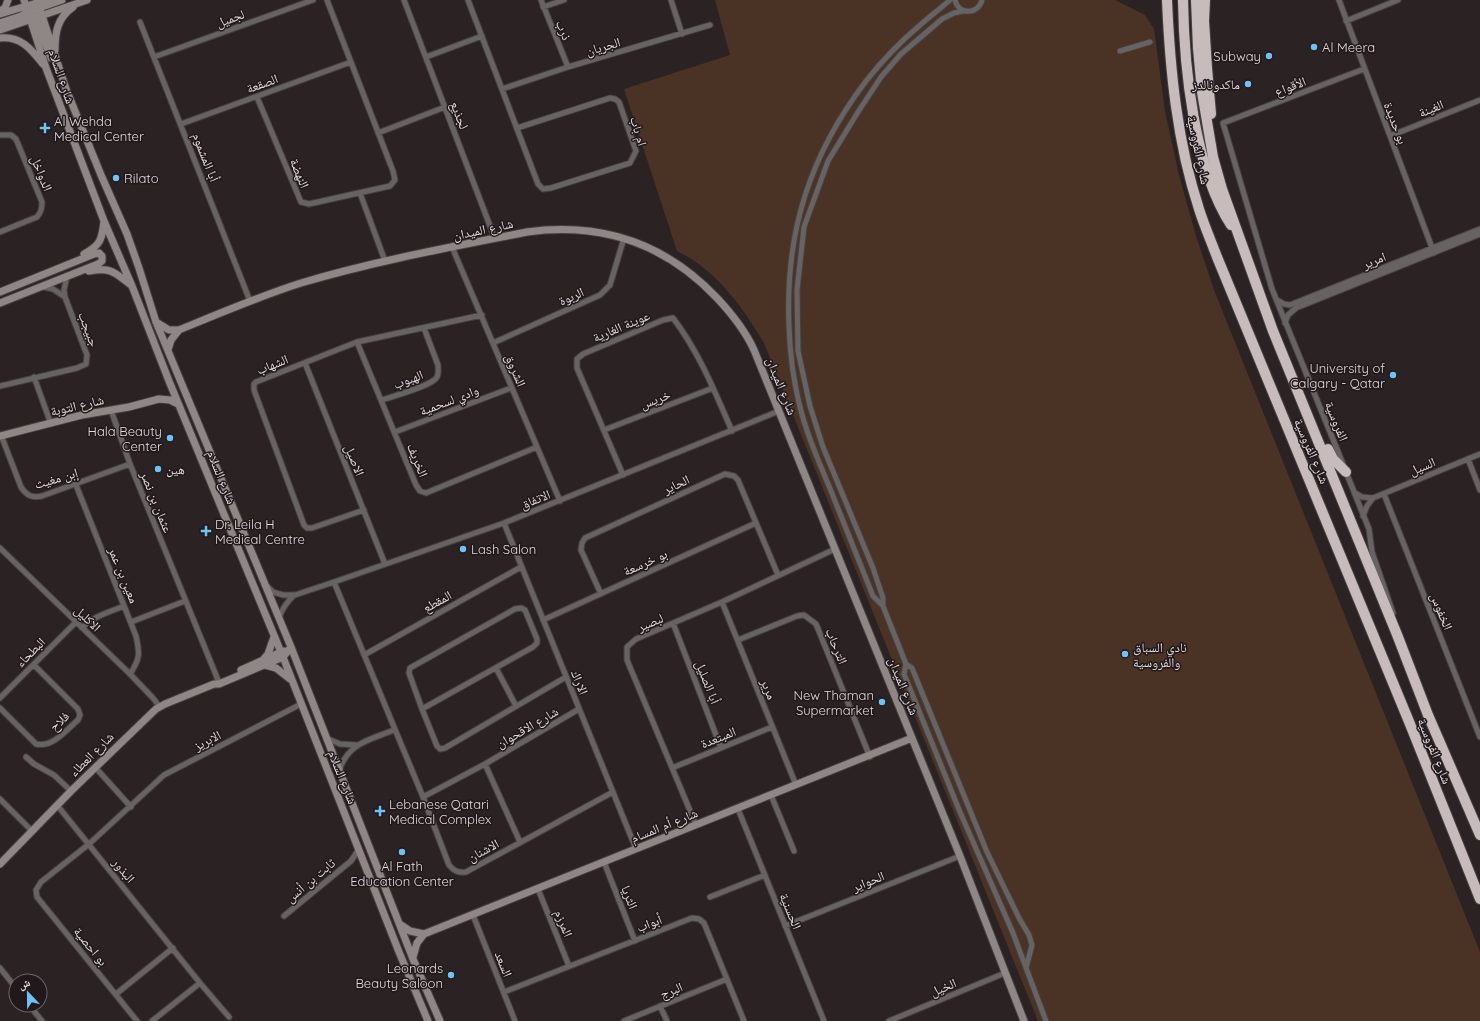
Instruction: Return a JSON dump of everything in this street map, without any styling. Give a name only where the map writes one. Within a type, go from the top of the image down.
[{"type":"highway","points":[[1183,0],[1189,81],[1200,145],[1206,170],[1222,212],[1240,240]]},
{"type":"highway","name":"شارع الفروسية","points":[[1196,0],[1202,92],[1210,138],[1217,172],[1240,240],[1273,331],[1398,636],[1428,715],[1480,835]]},
{"type":"highway","points":[[1205,0],[1204,21],[1206,60],[1212,113],[1210,138]]},
{"type":"highway","name":"شارع الفروسية","points":[[1166,2],[1178,122],[1199,208],[1217,257],[1410,724],[1480,899]]},
{"type":"highway","points":[[1273,331],[1295,368],[1333,459],[1346,472]]},
{"type":"street","points":[[0,12],[5,8],[8,0]]},
{"type":"street","points":[[0,30],[46,0]]},
{"type":"street","points":[[0,23],[21,16],[33,9],[62,0]]},
{"type":"street","name":"لجميل","points":[[154,57],[313,0]]},
{"type":"street","name":"النهضة","points":[[257,97],[301,202],[308,204],[390,186],[394,180],[393,172],[327,0]]},
{"type":"street","name":"لجذيع","points":[[404,0],[495,238]]},
{"type":"street","name":"ام باب","points":[[468,0],[538,184],[542,189],[551,188],[630,163],[636,151],[619,102],[610,98],[517,128]]},
{"type":"street","name":"ذرب","points":[[541,0],[568,68]]},
{"type":"street","points":[[543,7],[564,0]]},
{"type":"street","points":[[671,0],[682,34]]},
{"type":"street","points":[[883,606],[873,596],[812,445],[799,403],[790,357],[790,264],[797,221],[810,179],[827,142],[867,81],[893,51],[920,25],[950,0]]},
{"type":"street","points":[[955,0],[959,8],[963,11]]},
{"type":"street","points":[[982,0],[974,11],[954,13],[942,19],[901,54],[881,77],[858,112],[827,165],[804,227],[797,290],[798,351],[810,406],[823,447],[883,598],[883,606],[906,664],[904,674],[960,812],[1007,918],[1046,1021]]},
{"type":"street","name":"بو حديدة","points":[[1339,0],[1433,251]]},
{"type":"street","points":[[1346,21],[1398,0]]},
{"type":"street","points":[[0,12],[33,9],[84,1]]},
{"type":"street","points":[[55,57],[55,37],[61,18],[67,11],[84,1]]},
{"type":"street","points":[[33,9],[56,71],[66,89]]},
{"type":"street","name":"شارع السلام","points":[[33,9],[55,57],[100,175],[127,234],[140,268],[156,322],[278,618],[292,680],[428,1021]]},
{"type":"street","name":"شارع السلام","points":[[33,9],[46,68],[104,221],[132,286],[178,404],[274,637],[287,653],[326,738],[413,958],[440,1021]]},
{"type":"street","name":"أبا المشموم","points":[[140,22],[250,301]]},
{"type":"street","name":"الجريان","points":[[502,89],[710,25]]},
{"type":"street","points":[[426,57],[482,36]]},
{"type":"street","points":[[0,38],[21,41],[29,47],[46,68]]},
{"type":"street","points":[[1120,51],[1150,42]]},
{"type":"street","name":"الصقعة","points":[[181,124],[351,62]]},
{"type":"street","name":"الأقواع","points":[[1223,123],[1364,70]]},
{"type":"street","name":"الغينة","points":[[1390,136],[1480,100]]},
{"type":"street","points":[[378,133],[445,107]]},
{"type":"street","name":"الفروسية","points":[[1223,123],[1276,300],[1371,536],[1372,552],[1391,606],[1398,636]]},
{"type":"street","name":"الدواخل","points":[[0,135],[11,135],[16,139],[42,202],[42,208],[37,217],[0,232]]},
{"type":"street","points":[[818,161],[827,165]]},
{"type":"street","points":[[360,192],[385,261]]},
{"type":"street","points":[[57,269],[97,246],[102,238],[104,221]]},
{"type":"street","name":"امرير","points":[[1285,323],[1288,315],[1296,308],[1433,251],[1480,229]]},
{"type":"street","name":"شارع الميدان","points":[[179,330],[250,301],[301,283],[385,261],[495,238],[546,230],[582,230],[624,238],[648,247],[671,259],[701,282],[725,306],[748,338],[960,856],[1024,1021]]},
{"type":"street","name":"امرير","points":[[1276,300],[1287,305],[1294,304],[1480,234]]},
{"type":"street","name":"الربوة","points":[[493,343],[600,295],[610,285],[624,238]]},
{"type":"street","name":"الشروق","points":[[452,247],[560,501]]},
{"type":"street","points":[[0,292],[96,253],[99,253],[102,256],[100,263],[0,303]]},
{"type":"street","points":[[67,276],[105,269],[114,272],[132,286]]},
{"type":"street","name":"جبيجب","points":[[0,386],[77,368],[86,364],[87,355],[65,297],[64,290],[67,276]]},
{"type":"street","points":[[40,287],[53,289],[65,297]]},
{"type":"street","points":[[789,303],[797,304]]},
{"type":"street","name":"الشهاب","points":[[364,510],[312,528],[307,528],[304,525],[254,390],[254,384],[357,342],[482,315]]},
{"type":"street","name":"عوينة الغارية","points":[[623,475],[577,368],[577,359],[583,354],[662,320],[673,318],[682,330],[699,359],[732,430]]},
{"type":"street","points":[[156,322],[169,330],[179,330]]},
{"type":"street","name":"الهبوب","points":[[382,400],[429,384],[437,378],[438,365],[424,328]]},
{"type":"street","points":[[168,350],[171,340],[179,330]]},
{"type":"street","points":[[789,331],[798,332]]},
{"type":"street","name":"الخريف","points":[[357,342],[416,485],[420,491],[426,493],[537,447]]},
{"type":"street","name":"الاصيل","points":[[304,363],[385,564]]},
{"type":"street","points":[[34,377],[51,424]]},
{"type":"street","points":[[159,399],[167,392],[169,381]]},
{"type":"street","name":"وادي لسحمية","points":[[395,432],[511,388]]},
{"type":"street","name":"خريس","points":[[604,430],[713,388]]},
{"type":"street","name":"شارع التوبة","points":[[0,435],[51,424],[82,415],[129,407],[159,399],[170,400],[178,404]]},
{"type":"street","name":"عثمان بن نصر","points":[[111,410],[130,464],[216,682]]},
{"type":"street","name":"الاتفاق","points":[[264,584],[273,592],[283,595],[295,595],[334,582],[504,523],[779,411]]},
{"type":"street","name":"إبن مغيث","points":[[0,435],[21,487],[25,493],[36,498],[76,485],[130,464]]},
{"type":"street","name":"السيل","points":[[1373,498],[1480,454]]},
{"type":"street","points":[[1468,459],[1480,490]]},
{"type":"street","name":"الحاير","points":[[601,594],[582,550],[582,543],[585,538],[722,475],[730,474],[736,478],[778,575]]},
{"type":"street","name":"معين بن عمر","points":[[76,485],[136,636],[140,651],[138,662],[130,674]]},
{"type":"street","points":[[1354,492],[1362,498],[1373,498]]},
{"type":"street","name":"الخفوس","points":[[1384,494],[1480,737]]},
{"type":"street","points":[[1363,516],[1367,506],[1373,498]]},
{"type":"street","name":"الاراك","points":[[504,523],[636,849]]},
{"type":"street","name":"بو خرسعة","points":[[543,620],[756,523]]},
{"type":"street","name":"الاكليل","points":[[0,548],[130,674],[149,693],[159,706]]},
{"type":"street","name":"لبصير","points":[[696,825],[627,660],[627,647],[636,639],[722,602],[835,549]]},
{"type":"street","points":[[858,557],[866,553]]},
{"type":"street","name":"المقطع","points":[[364,655],[522,566]]},
{"type":"street","name":"الاشنان","points":[[334,582],[423,797],[449,865],[453,870],[457,872],[466,872],[613,792]]},
{"type":"street","name":"الاتفاق","points":[[278,618],[286,603],[295,595]]},
{"type":"street","points":[[131,622],[185,601]]},
{"type":"street","name":"مرير","points":[[722,602],[796,785]]},
{"type":"street","points":[[82,628],[95,618],[124,606]]},
{"type":"street","points":[[422,709],[533,647],[537,643],[537,639],[525,610],[521,608],[515,609],[410,668],[409,673],[422,709],[437,746],[440,749],[445,748],[566,677]]},
{"type":"street","name":"الترحاب","points":[[738,640],[797,616],[804,615],[816,624],[870,757]]},
{"type":"street","name":"البطحاء","points":[[0,698],[76,622]]},
{"type":"street","name":"أبا الصليل","points":[[673,623],[721,748]]},
{"type":"street","points":[[274,637],[263,663],[276,668],[292,680]]},
{"type":"street","name":"شارع العطاء","points":[[1,862],[95,767],[159,706],[216,682],[219,684],[287,653]]},
{"type":"street","points":[[906,664],[912,668],[987,852],[1019,918],[1029,935],[1032,945],[1026,969]]},
{"type":"street","name":"فلاح","points":[[0,708],[36,744],[42,746],[50,744],[78,720],[80,715],[78,709],[34,665]]},
{"type":"street","points":[[496,668],[516,706]]},
{"type":"street","name":"الابريز","points":[[40,882],[89,844],[155,783],[169,773],[301,704]]},
{"type":"street","name":"شارع الاقحوان","points":[[423,797],[485,764],[579,709]]},
{"type":"street","name":"المبتعدة","points":[[672,768],[772,727]]},
{"type":"street","points":[[339,771],[344,757],[357,745],[394,730]]},
{"type":"street","points":[[326,738],[340,744],[357,745]]},
{"type":"street","name":"شارع أم المسام","points":[[424,934],[738,808],[870,757],[912,738]]},
{"type":"street","points":[[26,757],[34,764],[54,775],[71,791]]},
{"type":"street","points":[[485,764],[520,842]]},
{"type":"street","points":[[95,767],[131,806]]},
{"type":"street","points":[[771,795],[794,851]]},
{"type":"street","points":[[0,799],[32,831]]},
{"type":"street","name":"البذور","points":[[57,805],[229,1017]]},
{"type":"street","name":"الحسنية","points":[[738,808],[824,1021]]},
{"type":"street","name":"ثابت بن أنس","points":[[284,916],[351,861],[359,849]]},
{"type":"street","name":"الحواير","points":[[785,926],[960,856]]},
{"type":"street","name":"ثابت بن أنس","points":[[351,861],[364,861]]},
{"type":"street","name":"الثريا","points":[[604,862],[635,941]]},
{"type":"street","points":[[710,897],[764,875]]},
{"type":"street","name":"بو احصية","points":[[40,882],[36,890],[38,897],[137,1021]]},
{"type":"street","name":"المرزم","points":[[538,889],[569,966]]},
{"type":"street","name":"السعد","points":[[473,915],[515,1021]]},
{"type":"street","name":"أبواب","points":[[504,992],[692,918],[699,919],[704,923],[744,1021]]},
{"type":"street","points":[[400,925],[410,931],[424,934],[415,947],[413,958]]},
{"type":"street","points":[[116,994],[173,948]]},
{"type":"street","points":[[0,968],[8,978]]},
{"type":"street","name":"الخيل","points":[[889,1021],[1005,973]]},
{"type":"street","name":"البرج","points":[[624,1021],[727,979]]},
{"type":"street","points":[[152,1021],[200,983]]},
{"type":"street","points":[[660,1006],[666,1021]]},
{"type":"street","points":[[36,1013],[42,1021]]},
{"type":"shaded area","name":"نادي السباق والفروسية","points":[[715,0],[1115,0],[1145,15],[1154,29],[1165,111],[1180,179],[1196,236],[1214,290],[1480,952],[1480,1021],[1038,1021],[764,343],[747,316],[727,290],[704,268],[677,251],[624,89],[730,55]]},
{"type":"place","name":"Al Meera","points":[[1314,47]]},
{"type":"place","name":"Subway","points":[[1269,56]]},
{"type":"place","name":"ماكدونالدز","points":[[1248,84]]},
{"type":"place","name":"Al Wehda Medical Center","points":[[45,128]]},
{"type":"place","name":"Rilato","points":[[116,178]]},
{"type":"place","name":"University of Calgary - Qatar","points":[[1393,375]]},
{"type":"place","name":"Hala Beauty Center","points":[[170,438]]},
{"type":"place","name":"هين","points":[[158,469]]},
{"type":"place","name":"Dr. Leila H Medical Centre","points":[[206,531]]},
{"type":"place","name":"Lash Salon","points":[[463,549]]},
{"type":"place","name":"نادي السباق والفروسية","points":[[1125,654]]},
{"type":"place","name":"New Thaman Supermarket","points":[[882,702]]},
{"type":"place","name":"Lebanese Qatari Medical Complex","points":[[380,811]]},
{"type":"place","name":"Al Fath Education Center","points":[[402,852]]},
{"type":"place","name":"Leonards Beauty Saloon","points":[[451,975]]}]
